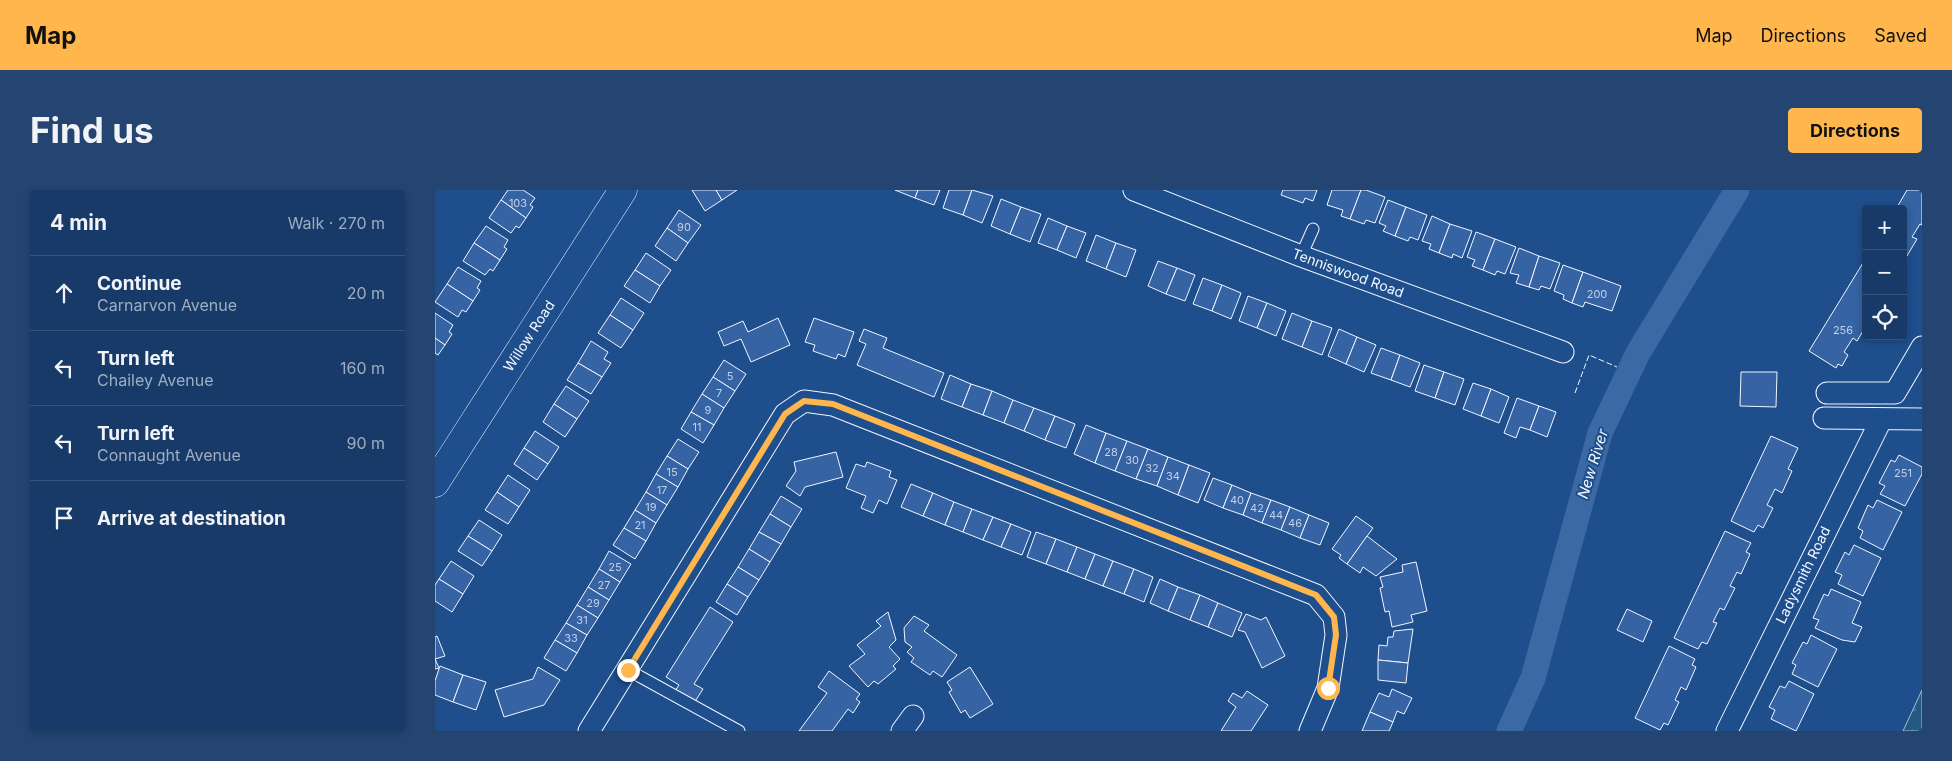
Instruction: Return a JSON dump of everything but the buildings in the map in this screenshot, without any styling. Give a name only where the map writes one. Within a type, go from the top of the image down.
[{"type":"street","name":"Willow Road","points":[[435,483],[623,190]]},
{"type":"street","name":"Tenniswood Road","points":[[1134,190],[1301,256],[1563,352]]},
{"type":"street","points":[[1827,393],[1895,393],[1922,347]]},
{"type":"street","points":[[589,731],[785,414],[804,401],[833,404],[1316,595],[1334,617],[1336,635],[1328,688],[1310,731]]},
{"type":"street","points":[[1824,418],[1922,419]]},
{"type":"street","name":"Ladysmith Road","points":[[1727,731],[1881,420]]},
{"type":"lane","points":[[1301,256],[1313,229]]},
{"type":"lane","points":[[1881,420],[1895,393]]},
{"type":"lane","points":[[628,670],[739,731]]},
{"type":"green space","points":[[1922,690],[1922,731],[1903,731]]},
{"type":"waterway","name":"New River","points":[[1509,731],[1533,678],[1600,433],[1638,353],[1737,190]]},
{"type":"fence","points":[[1575,393],[1589,355],[1617,367]]},
{"type":"route","points":[[628,670],[785,414],[804,401],[833,404],[1316,595],[1334,617],[1336,635],[1328,688]]}]
